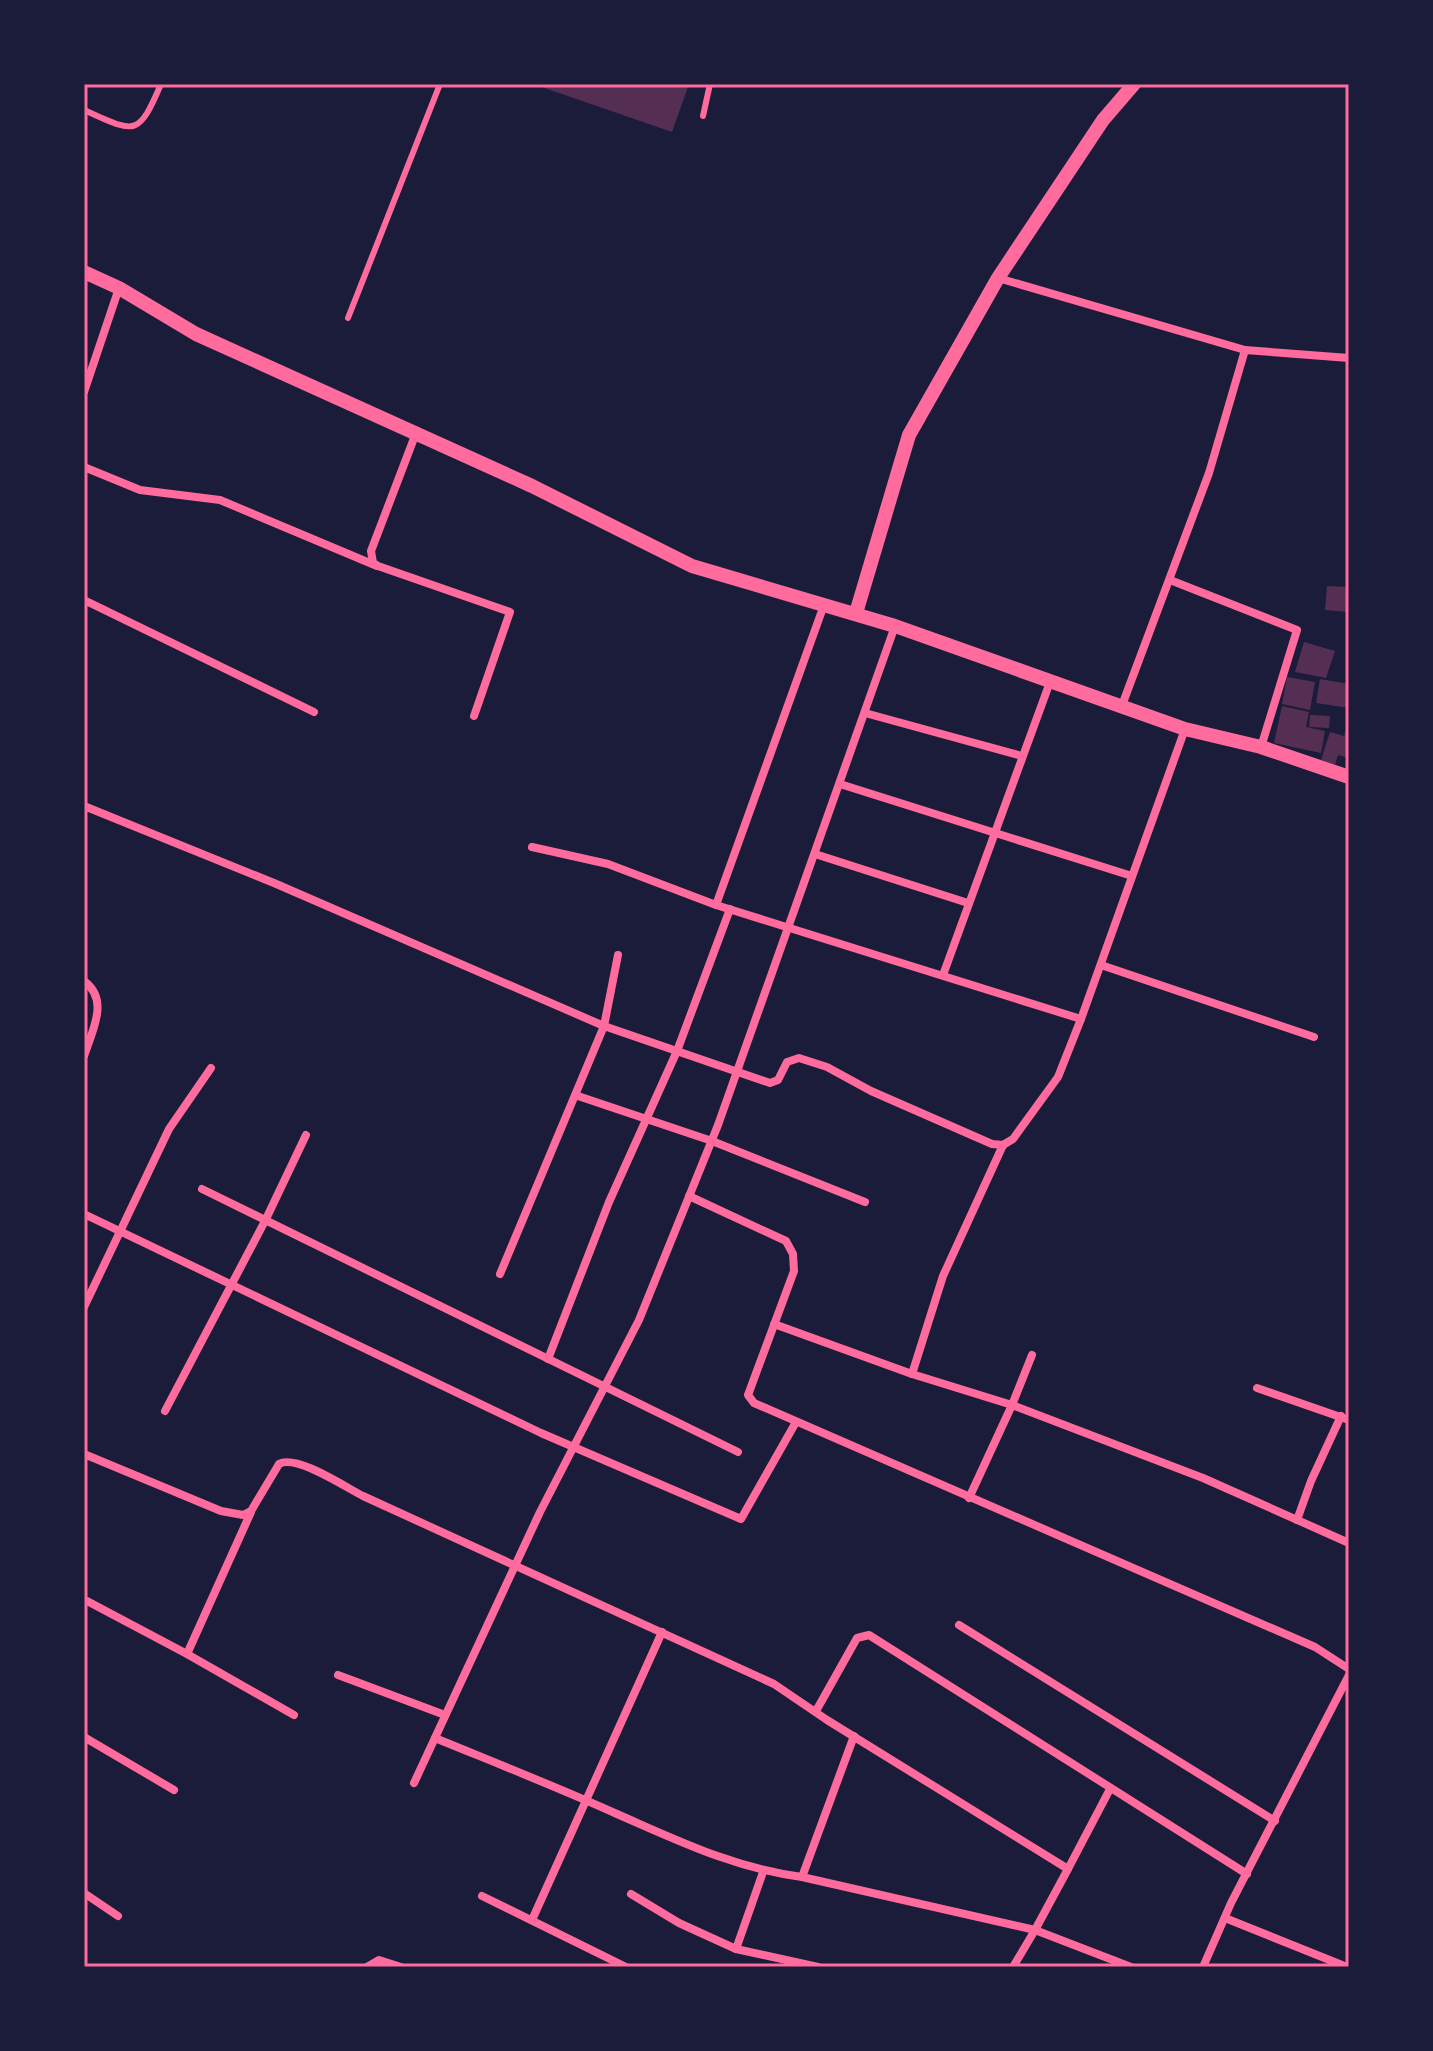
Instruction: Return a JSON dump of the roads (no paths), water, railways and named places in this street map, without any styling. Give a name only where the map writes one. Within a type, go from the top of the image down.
[{"type":"street","points":[[856,613],[909,435],[998,278],[1103,120],[1134,84]]},
{"type":"street","points":[[84,272],[119,288],[196,334],[532,486],[692,566],[856,613],[1121,708],[1185,729],[1261,747],[1349,777]]},
{"type":"street","points":[[998,278],[1245,350],[1349,358]]},
{"type":"street","points":[[84,392],[119,288]]},
{"type":"street","points":[[1121,708],[1209,473],[1245,350]]},
{"type":"street","points":[[378,566],[373,563],[371,551],[416,433]]},
{"type":"street","points":[[84,467],[140,490],[220,500],[378,566],[510,612],[474,716]]},
{"type":"street","points":[[1170,580],[1297,630],[1261,747]]},
{"type":"street","points":[[84,600],[314,712]]},
{"type":"street","points":[[716,905],[825,604]]},
{"type":"street","points":[[414,1783],[540,1512],[639,1320],[738,1072],[895,626]]},
{"type":"street","points":[[943,975],[1050,682]]},
{"type":"street","points":[[865,713],[1022,756]]},
{"type":"street","points":[[912,1374],[943,1276],[1003,1145],[1013,1139],[1058,1077],[1185,729]]},
{"type":"street","points":[[840,784],[1132,876]]},
{"type":"street","points":[[84,806],[288,888],[604,1026],[770,1083],[775,1083],[787,1062],[799,1058],[827,1067],[871,1091],[992,1144],[1003,1145]]},
{"type":"street","points":[[532,847],[608,864],[716,905],[1081,1019]]},
{"type":"street","points":[[815,854],[968,903]]},
{"type":"street","points":[[548,1359],[609,1202],[677,1051],[730,909]]},
{"type":"street","points":[[500,1274],[604,1026],[618,955]]},
{"type":"street","points":[[1101,965],[1314,1037]]},
{"type":"street","points":[[84,981],[97,995],[99,1009],[84,1056]]},
{"type":"street","points":[[84,1307],[169,1129],[211,1068]]},
{"type":"street","points":[[575,1095],[712,1141],[865,1202]]},
{"type":"street","points":[[165,1411],[266,1219],[306,1135]]},
{"type":"street","points":[[202,1189],[738,1452]]},
{"type":"street","points":[[689,1196],[786,1241],[793,1254],[794,1271],[748,1395],[754,1403],[1315,1647],[1349,1672],[1203,1967]]},
{"type":"street","points":[[84,1214],[575,1448],[741,1519],[796,1422]]},
{"type":"street","points":[[774,1324],[912,1374],[1012,1405],[1203,1478],[1349,1543]]},
{"type":"street","points":[[969,1498],[1032,1355]]},
{"type":"street","points":[[1257,1388],[1345,1418],[1311,1481],[1297,1520]]},
{"type":"street","points":[[84,1454],[221,1511],[243,1515],[251,1511]]},
{"type":"street","points":[[187,1654],[251,1511],[279,1464],[285,1460],[298,1463],[363,1496],[774,1684],[1068,1869]]},
{"type":"street","points":[[87,1601],[294,1715]]},
{"type":"street","points":[[959,1625],[1275,1821]]},
{"type":"street","points":[[532,1920],[662,1632]]},
{"type":"street","points":[[816,1711],[857,1638],[869,1635],[1247,1874]]},
{"type":"street","points":[[338,1675],[445,1715]]},
{"type":"street","points":[[802,1877],[854,1736]]},
{"type":"street","points":[[84,1737],[174,1790]]},
{"type":"street","points":[[435,1738],[689,1847],[763,1872],[802,1877],[1035,1930],[1118,1965],[1131,1967]]},
{"type":"street","points":[[1013,1967],[1110,1789]]},
{"type":"street","points":[[736,1949],[763,1872]]},
{"type":"street","points":[[84,1893],[118,1916]]},
{"type":"street","points":[[631,1894],[679,1923],[736,1949],[818,1967]]},
{"type":"street","points":[[482,1896],[626,1967]]},
{"type":"street","points":[[1225,1918],[1347,1967]]},
{"type":"street","points":[[367,1967],[379,1960],[401,1967]]},
{"type":"lane","points":[[84,110],[119,126],[139,124],[147,119],[161,84]]},
{"type":"lane","points":[[348,318],[440,84]]},
{"type":"lane","points":[[703,116],[710,84]]}]
